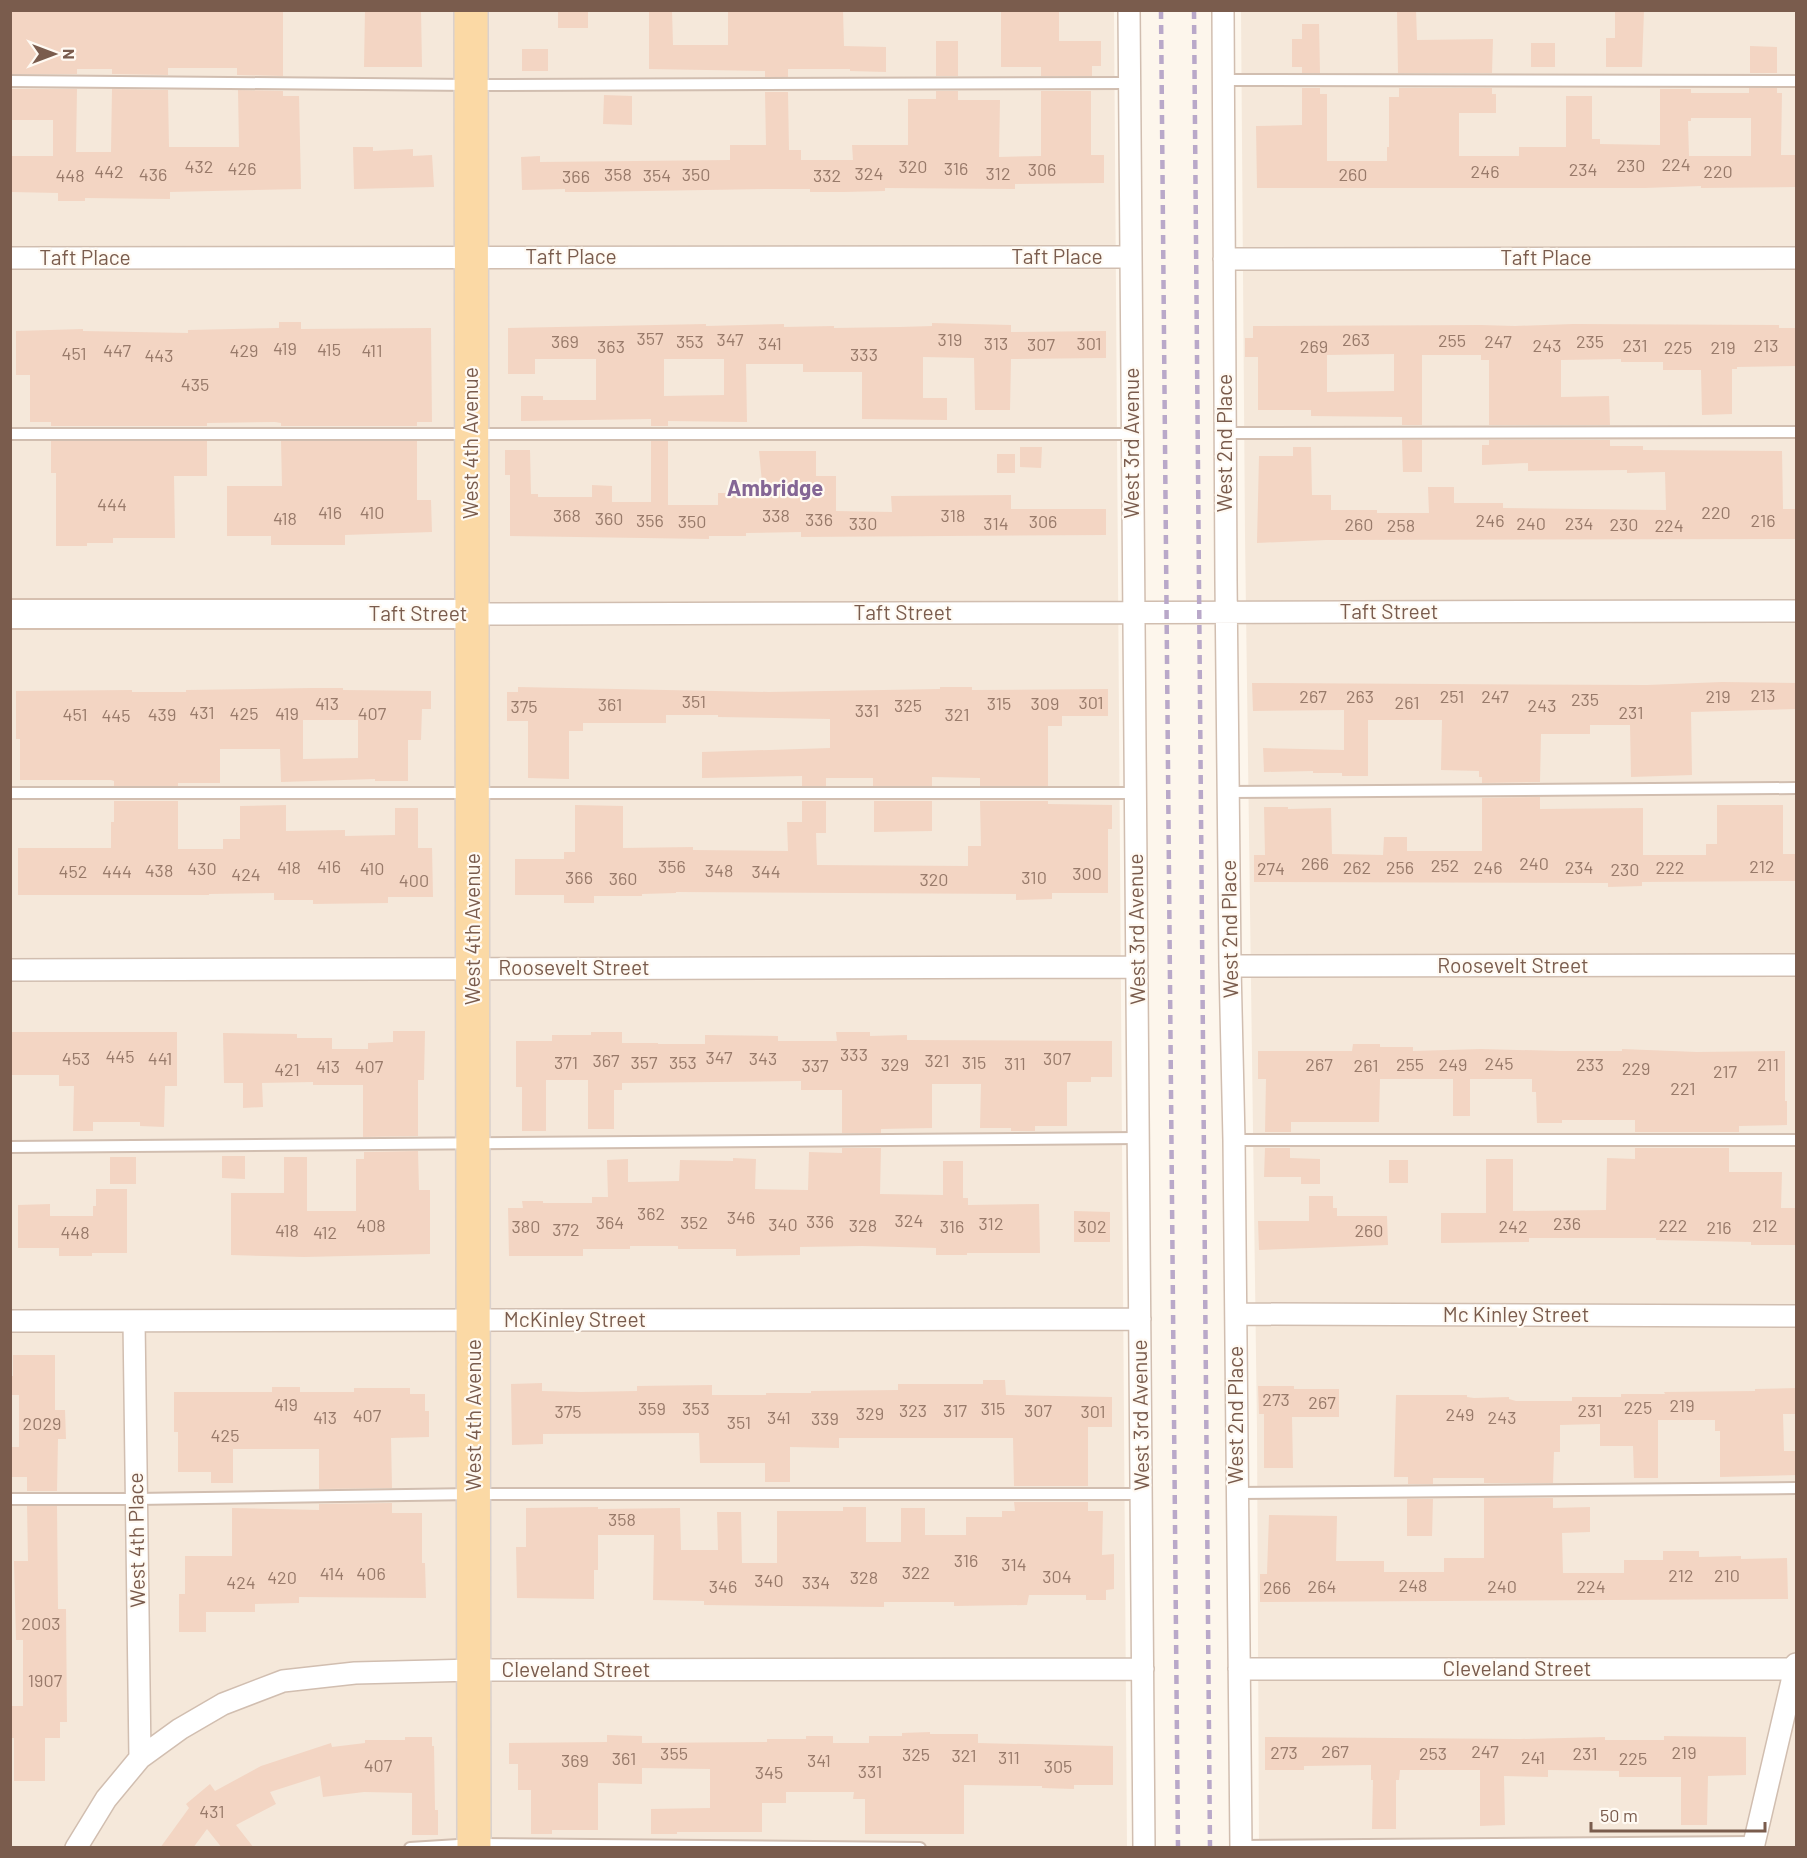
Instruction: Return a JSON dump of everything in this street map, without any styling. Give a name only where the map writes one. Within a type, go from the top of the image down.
[{"type":"main road","name":"West 4th Avenue","points":[[471,10],[474,1846]]},
{"type":"street","name":"West 3rd Avenue","points":[[1129,10],[1144,1848]]},
{"type":"street","name":"West 2nd Place","points":[[1223,10],[1226,612],[1241,1847]]},
{"type":"street","name":"Taft Place","points":[[10,258],[1131,257]]},
{"type":"street","name":"Taft Place","points":[[1224,259],[1797,258]]},
{"type":"street","name":"Taft Street","points":[[10,614],[1797,612]]},
{"type":"street","name":"Roosevelt Street","points":[[1230,966],[1797,965]]},
{"type":"street","name":"Roosevelt Street","points":[[10,970],[1137,967]]},
{"type":"street","name":"Mc Kinley Street","points":[[1236,1314],[1797,1316]]},
{"type":"street","name":"McKinley Street","points":[[10,1321],[1140,1319]]},
{"type":"street","name":"West 4th Place","points":[[134,1321],[140,1758]]},
{"type":"street","name":"Cleveland Street","points":[[1239,1669],[1796,1667]]},
{"type":"street","points":[[1754,1845],[1796,1667]]},
{"type":"street","name":"Cleveland Street","points":[[76,1848],[106,1799],[140,1758],[180,1729],[223,1704],[284,1681],[355,1673],[474,1670],[1143,1669]]},
{"type":"lane","points":[[1223,80],[1797,81]]},
{"type":"lane","points":[[10,81],[471,85],[1129,83]]},
{"type":"lane","points":[[1225,432],[1797,432]]},
{"type":"lane","points":[[10,434],[1132,434]]},
{"type":"lane","points":[[1228,792],[1797,788]]},
{"type":"lane","points":[[10,793],[1135,793]]},
{"type":"lane","points":[[10,1147],[1138,1138]]},
{"type":"lane","points":[[1234,1140],[1797,1140]]},
{"type":"lane","points":[[1236,1493],[1797,1488]]},
{"type":"lane","points":[[10,1499],[474,1494],[1141,1494]]},
{"type":"lane","points":[[1241,1847],[1754,1845]]},
{"type":"lane","points":[[410,1848],[474,1846],[920,1848]]},
{"type":"shaded area","points":[[11,11],[1114,11],[1127,1847],[11,1848]]},
{"type":"shaded area","points":[[1241,11],[1796,11],[1796,1847],[1259,1847],[1257,1429],[1245,536]]},
{"type":"building","points":[[11,10],[283,10],[283,76],[237,75],[237,68],[168,68],[168,75],[112,74],[112,69],[77,69],[77,74],[11,74]]},
{"type":"building","points":[[365,10],[421,10],[422,67],[364,67]]},
{"type":"building","points":[[558,10],[588,10],[588,28],[558,28]]},
{"type":"building","points":[[649,10],[672,10],[673,45],[728,45],[728,10],[843,10],[844,46],[886,47],[886,72],[850,71],[850,69],[788,69],[788,77],[765,77],[765,71],[649,69]]},
{"type":"building","points":[[1001,10],[1059,10],[1059,41],[1101,41],[1101,66],[1092,66],[1092,76],[1041,76],[1041,67],[1001,67]]},
{"type":"building","points":[[1397,10],[1416,10],[1417,40],[1493,39],[1492,73],[1398,73]]},
{"type":"building","points":[[1615,10],[1644,10],[1642,67],[1606,67],[1606,38],[1615,38]]},
{"type":"building","points":[[1302,24],[1319,24],[1320,73],[1302,73],[1302,67],[1292,67],[1292,39],[1302,39]]},
{"type":"building","points":[[936,41],[958,41],[958,76],[936,76]]},
{"type":"building","points":[[1531,43],[1555,43],[1555,67],[1531,67]]},
{"type":"building","points":[[1750,46],[1777,47],[1777,73],[1750,73]]},
{"type":"building","points":[[522,49],[548,49],[548,71],[522,71]]},
{"type":"building","points":[[1302,88],[1320,88],[1320,94],[1327,94],[1327,161],[1387,161],[1389,97],[1399,97],[1399,88],[1492,88],[1492,94],[1496,94],[1496,113],[1459,113],[1459,156],[1519,156],[1519,147],[1566,147],[1566,96],[1592,96],[1592,139],[1600,139],[1600,144],[1660,145],[1660,89],[1691,89],[1691,93],[1749,93],[1749,88],[1777,88],[1777,93],[1782,93],[1781,155],[1797,155],[1797,187],[1257,188],[1256,126],[1302,125]],"holes":[[[1691,118],[1751,118],[1751,156],[1689,156],[1688,121],[1691,121]]]},
{"type":"building","points":[[11,89],[77,89],[76,152],[111,152],[112,89],[168,90],[169,147],[239,147],[238,90],[283,91],[283,96],[299,96],[301,189],[170,192],[170,199],[85,198],[85,201],[58,201],[58,193],[11,192],[11,156],[53,156],[53,120],[11,120]]},
{"type":"building","points":[[936,91],[958,91],[958,100],[1000,100],[999,157],[1041,156],[1041,91],[1091,91],[1091,155],[1104,155],[1104,183],[1015,184],[1015,189],[885,188],[885,191],[844,192],[810,192],[810,189],[588,192],[565,192],[565,189],[522,190],[521,157],[540,156],[540,162],[730,160],[730,145],[766,145],[765,92],[788,92],[789,150],[801,150],[801,160],[853,160],[852,145],[908,145],[908,99],[936,99]]},
{"type":"building","points":[[604,95],[632,96],[632,125],[603,124]]},
{"type":"building","points":[[353,147],[373,147],[373,151],[413,149],[413,156],[432,155],[434,187],[354,189]]},
{"type":"building","points":[[279,322],[301,322],[301,329],[431,328],[432,422],[417,422],[417,426],[281,426],[281,423],[275,422],[207,423],[207,426],[51,426],[51,422],[30,422],[30,375],[16,375],[16,331],[83,329],[83,331],[188,333],[188,330],[279,328]]},
{"type":"building","points":[[932,323],[1011,325],[1011,332],[1106,331],[1106,358],[1011,359],[1010,410],[975,410],[974,358],[923,357],[923,398],[947,398],[947,420],[862,419],[862,372],[803,372],[803,364],[746,364],[747,422],[668,421],[668,426],[651,426],[651,419],[521,421],[521,396],[543,396],[543,400],[596,400],[596,359],[535,359],[535,374],[508,374],[508,328],[706,324],[706,326],[784,324],[784,327],[834,326],[834,328],[932,326]],"holes":[[[664,359],[724,359],[724,395],[664,396]]]},
{"type":"building","points":[[1779,325],[1779,328],[1797,328],[1797,366],[1732,369],[1732,414],[1702,415],[1701,370],[1663,370],[1663,362],[1621,362],[1621,359],[1561,360],[1561,397],[1609,396],[1610,425],[1489,425],[1489,360],[1481,360],[1481,355],[1422,355],[1422,425],[1402,425],[1402,417],[1311,416],[1311,410],[1258,410],[1258,357],[1245,357],[1245,338],[1253,338],[1253,326]],"holes":[[[1394,354],[1394,391],[1327,392],[1327,355]]]},
{"type":"building","points":[[1402,440],[1422,440],[1422,472],[1403,472]]},
{"type":"building","points":[[1489,440],[1610,440],[1610,446],[1643,446],[1643,450],[1782,451],[1783,509],[1797,509],[1797,539],[1326,540],[1257,543],[1259,456],[1293,456],[1293,447],[1311,447],[1312,495],[1331,495],[1331,510],[1429,513],[1428,487],[1454,487],[1454,503],[1503,503],[1503,508],[1666,510],[1665,472],[1528,471],[1528,463],[1482,465],[1482,445],[1489,445]]},
{"type":"building","points":[[51,441],[207,441],[207,476],[174,476],[175,538],[113,538],[113,543],[56,546],[56,473],[51,473]]},
{"type":"building","points":[[281,441],[417,441],[417,500],[431,500],[432,532],[345,535],[345,545],[271,545],[271,536],[227,536],[227,486],[282,486]]},
{"type":"building","points":[[651,441],[668,441],[668,505],[718,505],[718,493],[763,493],[759,451],[816,451],[816,476],[836,476],[836,511],[892,512],[891,496],[1011,495],[1011,509],[1106,509],[1106,535],[801,537],[801,532],[746,533],[746,536],[709,536],[709,539],[510,536],[510,475],[505,475],[505,450],[530,450],[531,494],[538,494],[538,497],[592,497],[592,485],[612,486],[612,502],[651,502]]},
{"type":"building","points":[[1020,447],[1042,447],[1041,468],[1020,467]]},
{"type":"building","points":[[997,454],[1015,454],[1015,473],[997,473]]},
{"type":"building","points":[[1722,682],[1797,683],[1797,709],[1691,712],[1692,775],[1631,777],[1630,725],[1590,725],[1590,734],[1541,734],[1540,782],[1482,783],[1479,771],[1441,770],[1442,720],[1368,720],[1368,776],[1342,776],[1342,773],[1313,773],[1313,771],[1264,772],[1263,748],[1344,750],[1344,710],[1253,711],[1252,683],[1647,685]]},
{"type":"building","points":[[518,687],[769,692],[940,689],[940,687],[972,687],[972,690],[1108,689],[1108,716],[1062,716],[1062,726],[1048,726],[1048,786],[980,786],[980,778],[932,777],[932,786],[873,786],[873,778],[826,778],[826,786],[802,786],[802,776],[702,778],[702,752],[830,748],[830,719],[718,717],[718,715],[666,715],[666,723],[583,723],[583,731],[569,731],[569,779],[528,778],[528,721],[507,721],[507,692],[518,692]]},
{"type":"building","points":[[343,688],[343,690],[431,691],[431,709],[422,709],[421,740],[408,740],[408,781],[375,781],[375,779],[281,782],[280,749],[220,749],[220,783],[178,783],[178,786],[114,786],[114,781],[111,780],[20,780],[20,739],[16,739],[16,691],[186,692],[186,690]],"holes":[[[303,720],[358,720],[358,758],[303,759]]]},
{"type":"building","points":[[1540,797],[1540,809],[1643,808],[1643,855],[1706,855],[1706,844],[1717,844],[1717,805],[1783,805],[1783,854],[1797,854],[1797,881],[1642,882],[1642,886],[1608,887],[1608,883],[1254,882],[1254,855],[1265,855],[1264,807],[1331,808],[1332,854],[1383,855],[1384,837],[1407,837],[1407,851],[1482,851],[1482,798]]},
{"type":"building","points":[[114,801],[178,801],[178,849],[223,849],[223,839],[240,839],[240,806],[286,805],[286,831],[345,830],[345,836],[395,835],[395,808],[418,808],[418,848],[432,848],[433,897],[388,897],[388,903],[313,904],[313,900],[274,900],[274,893],[18,895],[18,848],[111,848]]},
{"type":"building","points":[[802,801],[826,801],[826,833],[816,833],[817,865],[968,866],[968,846],[981,846],[980,801],[1048,801],[1048,804],[1112,805],[1112,829],[1108,829],[1108,893],[1052,893],[1052,899],[1016,900],[1016,894],[676,892],[642,894],[642,896],[594,896],[594,903],[564,903],[564,895],[515,895],[515,859],[564,859],[564,852],[575,852],[575,805],[623,806],[623,848],[693,847],[693,850],[788,851],[787,822],[802,822]]},
{"type":"building","points":[[874,801],[932,801],[932,831],[874,832]]},
{"type":"building","points":[[393,1031],[425,1031],[424,1080],[418,1080],[418,1136],[363,1137],[363,1085],[313,1085],[313,1082],[262,1083],[263,1107],[243,1108],[243,1083],[224,1083],[223,1033],[297,1034],[297,1038],[332,1038],[332,1049],[368,1049],[368,1043],[393,1042]]},
{"type":"building","points":[[12,1032],[177,1032],[177,1086],[165,1086],[164,1127],[140,1126],[140,1122],[93,1122],[93,1131],[73,1131],[74,1086],[59,1086],[59,1075],[12,1075]]},
{"type":"building","points":[[591,1032],[622,1032],[622,1043],[658,1044],[705,1044],[705,1035],[778,1036],[778,1041],[837,1041],[836,1032],[870,1032],[870,1036],[907,1035],[907,1040],[1112,1041],[1112,1077],[1091,1077],[1091,1082],[1067,1082],[1067,1126],[1035,1126],[1035,1131],[980,1128],[981,1084],[932,1084],[932,1128],[881,1129],[881,1133],[842,1133],[842,1090],[801,1090],[801,1081],[622,1083],[622,1090],[614,1090],[614,1129],[588,1129],[588,1080],[546,1080],[546,1131],[522,1131],[522,1087],[516,1087],[516,1041],[552,1041],[552,1035],[591,1035]]},
{"type":"building","points":[[1353,1044],[1413,1047],[1413,1051],[1481,1049],[1622,1051],[1622,1049],[1697,1052],[1785,1051],[1787,1125],[1739,1126],[1739,1132],[1635,1132],[1635,1120],[1562,1120],[1562,1123],[1537,1123],[1536,1092],[1532,1092],[1532,1079],[1470,1079],[1470,1116],[1453,1116],[1453,1079],[1380,1079],[1379,1122],[1291,1122],[1291,1132],[1265,1132],[1266,1079],[1258,1079],[1258,1051],[1352,1051]]},
{"type":"building","points":[[842,1148],[881,1148],[880,1194],[943,1195],[943,1161],[963,1161],[963,1198],[968,1198],[968,1205],[1039,1204],[1040,1253],[936,1255],[936,1248],[862,1246],[800,1247],[800,1255],[736,1256],[736,1249],[630,1246],[630,1249],[583,1249],[583,1256],[509,1256],[508,1208],[523,1208],[522,1201],[592,1203],[592,1197],[608,1197],[607,1160],[628,1159],[628,1182],[679,1181],[680,1160],[756,1159],[755,1189],[808,1190],[809,1152],[842,1153]]},
{"type":"building","points":[[1265,1148],[1290,1148],[1290,1158],[1320,1159],[1320,1184],[1301,1184],[1301,1177],[1264,1177]]},
{"type":"building","points":[[1635,1148],[1729,1148],[1729,1172],[1782,1172],[1781,1208],[1797,1208],[1797,1245],[1751,1245],[1751,1242],[1656,1240],[1656,1238],[1529,1238],[1529,1242],[1441,1243],[1441,1213],[1486,1213],[1486,1159],[1513,1159],[1513,1211],[1606,1210],[1607,1158],[1635,1159]]},
{"type":"building","points":[[418,1151],[419,1190],[430,1190],[430,1254],[304,1257],[231,1255],[231,1193],[284,1193],[284,1157],[307,1157],[307,1211],[356,1211],[356,1159],[364,1159],[364,1152]]},
{"type":"building","points":[[222,1156],[245,1156],[245,1179],[222,1178]]},
{"type":"building","points":[[110,1157],[136,1157],[136,1184],[110,1184]]},
{"type":"building","points":[[1389,1160],[1408,1160],[1408,1183],[1389,1183]]},
{"type":"building","points":[[96,1189],[127,1189],[127,1253],[59,1256],[59,1248],[18,1248],[18,1205],[50,1204],[50,1216],[93,1216],[93,1206],[96,1206]]},
{"type":"building","points":[[1309,1196],[1333,1196],[1333,1208],[1337,1208],[1337,1216],[1387,1216],[1388,1245],[1259,1250],[1258,1221],[1309,1221]]},
{"type":"building","points":[[1074,1211],[1110,1212],[1110,1242],[1074,1242]]},
{"type":"building","points":[[13,1355],[55,1355],[55,1410],[65,1410],[66,1439],[58,1439],[57,1491],[27,1491],[27,1477],[10,1477],[10,1447],[19,1447],[19,1395],[10,1395]]},
{"type":"building","points":[[983,1380],[1005,1380],[1006,1395],[1112,1397],[1112,1427],[1088,1427],[1088,1486],[1014,1486],[1013,1438],[839,1438],[839,1448],[790,1447],[790,1482],[765,1482],[765,1463],[700,1463],[699,1433],[543,1434],[543,1444],[512,1445],[511,1384],[542,1383],[542,1391],[581,1392],[637,1391],[637,1386],[712,1385],[712,1395],[766,1395],[766,1393],[811,1393],[811,1391],[898,1390],[898,1384],[983,1384]]},
{"type":"building","points":[[1258,1386],[1339,1389],[1339,1417],[1292,1417],[1293,1468],[1264,1468],[1264,1414],[1259,1414]]},
{"type":"building","points":[[272,1387],[300,1387],[300,1392],[354,1392],[354,1388],[410,1388],[410,1394],[425,1394],[425,1411],[429,1411],[429,1437],[391,1438],[392,1488],[319,1489],[319,1449],[233,1449],[233,1483],[211,1483],[211,1472],[178,1472],[178,1432],[174,1432],[174,1392],[272,1392]]},
{"type":"building","points":[[1797,1388],[1797,1414],[1783,1414],[1784,1451],[1797,1451],[1797,1475],[1720,1477],[1720,1431],[1715,1431],[1715,1420],[1658,1420],[1658,1478],[1634,1478],[1633,1446],[1600,1446],[1600,1424],[1560,1425],[1560,1452],[1554,1452],[1553,1483],[1484,1483],[1484,1478],[1433,1478],[1433,1484],[1408,1484],[1408,1477],[1394,1477],[1396,1395],[1467,1395],[1467,1397],[1474,1398],[1509,1397],[1516,1401],[1572,1401],[1572,1397],[1621,1397],[1621,1394]]},
{"type":"building","points":[[1484,1498],[1553,1498],[1553,1508],[1590,1507],[1590,1532],[1562,1533],[1563,1573],[1624,1573],[1624,1560],[1663,1560],[1663,1551],[1699,1551],[1699,1557],[1787,1558],[1788,1599],[1260,1602],[1260,1574],[1267,1574],[1269,1515],[1337,1516],[1336,1561],[1384,1561],[1384,1572],[1444,1572],[1444,1558],[1484,1558]]},
{"type":"building","points":[[1407,1499],[1433,1499],[1432,1536],[1407,1536]]},
{"type":"building","points":[[1014,1502],[1088,1502],[1088,1511],[1103,1511],[1102,1555],[1114,1554],[1114,1589],[1106,1590],[1106,1600],[1086,1600],[1086,1595],[1029,1595],[1027,1605],[954,1606],[954,1602],[884,1602],[884,1607],[704,1605],[704,1601],[653,1600],[654,1535],[598,1535],[598,1570],[594,1570],[594,1599],[517,1598],[516,1547],[526,1547],[526,1508],[680,1508],[681,1550],[718,1550],[717,1512],[741,1512],[742,1563],[777,1563],[777,1511],[843,1511],[843,1507],[866,1507],[866,1542],[901,1542],[901,1508],[925,1508],[925,1535],[966,1535],[966,1517],[1002,1517],[1002,1511],[1015,1511]]},
{"type":"building","points":[[392,1503],[392,1513],[422,1513],[422,1563],[425,1563],[426,1598],[299,1597],[299,1603],[255,1604],[255,1612],[206,1612],[206,1632],[179,1632],[179,1594],[185,1594],[185,1556],[232,1556],[232,1508],[319,1510],[319,1504]]},
{"type":"building","points":[[27,1506],[57,1506],[58,1609],[66,1609],[67,1722],[60,1722],[60,1738],[45,1738],[45,1781],[14,1781],[14,1738],[10,1738],[10,1706],[23,1706],[23,1640],[16,1640],[14,1561],[28,1561]]},
{"type":"building","points":[[930,1732],[930,1734],[978,1734],[978,1743],[1113,1746],[1113,1785],[1074,1785],[1074,1789],[1042,1788],[1042,1786],[964,1785],[964,1834],[865,1834],[865,1799],[853,1799],[854,1792],[786,1792],[786,1803],[762,1803],[762,1832],[651,1834],[651,1809],[710,1808],[710,1769],[642,1768],[642,1784],[598,1783],[598,1830],[552,1830],[552,1834],[531,1834],[531,1790],[518,1790],[518,1764],[509,1764],[509,1743],[607,1742],[607,1735],[642,1736],[642,1743],[767,1742],[767,1739],[833,1736],[833,1743],[869,1743],[869,1736],[902,1736],[902,1733]]},
{"type":"building","points":[[1664,1736],[1746,1737],[1746,1775],[1708,1776],[1707,1825],[1681,1825],[1681,1777],[1619,1777],[1619,1771],[1548,1770],[1548,1777],[1504,1776],[1505,1825],[1480,1826],[1480,1770],[1400,1770],[1399,1780],[1396,1780],[1396,1829],[1372,1829],[1371,1765],[1304,1766],[1304,1770],[1265,1770],[1265,1737],[1520,1739],[1605,1737],[1605,1740],[1664,1740]]},
{"type":"building","points":[[405,1737],[432,1737],[438,1835],[412,1835],[412,1793],[364,1792],[323,1797],[320,1776],[270,1792],[276,1804],[236,1825],[254,1848],[222,1848],[207,1829],[193,1848],[160,1848],[189,1808],[186,1804],[210,1784],[215,1791],[261,1766],[331,1743],[332,1747],[365,1743],[365,1740],[405,1740]]},
{"type":"railway","points":[[1161,10],[1178,1848]]},
{"type":"railway","points":[[1194,10],[1210,1848]]},
{"type":"district","name":"Ambridge","points":[[775,488]]}]
